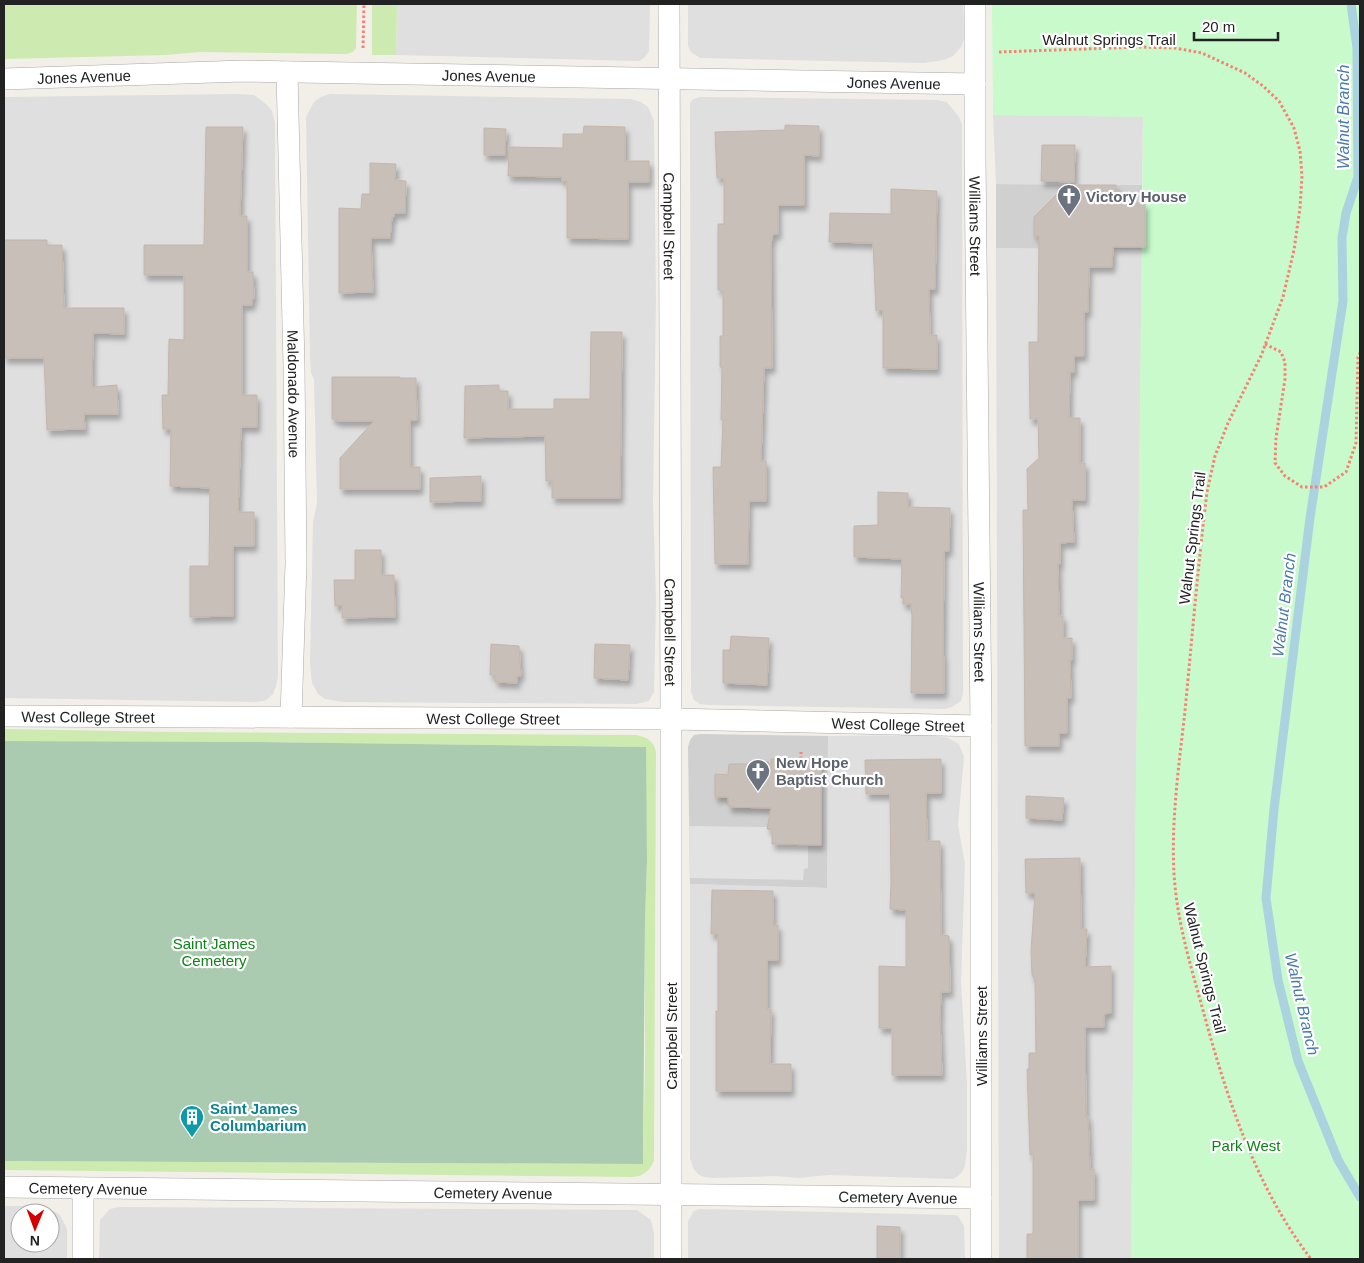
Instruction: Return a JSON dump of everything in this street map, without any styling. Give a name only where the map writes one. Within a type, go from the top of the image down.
[{"type":"street","name":"Campbell Street","points":[[669,4],[672,719],[671,1259]]},
{"type":"street","name":"Williams Street","points":[[975,4],[981,726],[981,1259]]},
{"type":"street","name":"Jones Avenue","points":[[4,79],[243,71],[975,84]]},
{"type":"street","name":"Maldonado Avenue","points":[[287,72],[294,366],[296,563],[291,717]]},
{"type":"street","name":"West College Street","points":[[4,716],[672,719],[981,726]]},
{"type":"street","name":"Cemetery Avenue","points":[[4,1186],[258,1191],[981,1198]]},
{"type":"street","points":[[83,1188],[83,1259]]},
{"type":"path","points":[[362,74],[364,4]]},
{"type":"path","name":"Walnut Springs Trail","points":[[975,52],[1141,47],[1175,48],[1202,53],[1245,73],[1279,101],[1294,128],[1300,151],[1302,176],[1300,208],[1294,250],[1283,297],[1265,344],[1224,431],[1215,456],[1207,492],[1176,804],[1174,872],[1179,919],[1184,941],[1213,1046],[1238,1122],[1252,1158],[1269,1193],[1311,1259]]},
{"type":"path","points":[[1265,344],[1281,352],[1285,362],[1285,378],[1276,438],[1275,463],[1285,476],[1302,487],[1324,487],[1346,472],[1356,443],[1358,357],[1360,353]]},
{"type":"path","points":[[801,752],[801,759]]},
{"type":"path","points":[[766,763],[771,763]]},
{"type":"shaded area","points":[[397,4],[650,4],[649,51],[639,61],[396,55]]},
{"type":"shaded area","points":[[688,4],[963,4],[965,36],[961,47],[953,56],[944,60],[924,63],[700,58],[691,52],[688,46]]},
{"type":"shaded area","points":[[330,94],[631,99],[641,102],[648,107],[654,121],[656,300],[653,502],[656,601],[654,692],[649,701],[636,704],[344,702],[325,699],[318,694],[312,683],[310,663],[313,522],[317,503],[314,379],[311,373],[310,355],[306,117],[314,102]]},
{"type":"shaded area","points":[[254,95],[266,104],[272,111],[275,123],[278,677],[273,694],[266,700],[257,702],[4,698],[4,97]]},
{"type":"shaded area","points":[[701,97],[937,100],[947,102],[959,117],[962,125],[963,693],[961,701],[952,707],[945,709],[709,705],[700,704],[694,700],[691,692],[690,103],[693,99]]},
{"type":"shaded area","points":[[993,115],[1143,116],[1142,185],[996,184]]},
{"type":"shaded area","name":"Victory House","points":[[996,184],[1142,185],[1142,250],[996,248]]},
{"type":"shaded area","points":[[996,248],[1142,250],[1131,1259],[999,1259]]},
{"type":"shaded area","name":"New Hope Baptist Church","points":[[694,735],[828,736],[827,888],[690,884],[688,747]]},
{"type":"shaded area","points":[[933,735],[948,738],[959,744],[964,757],[958,825],[965,864],[961,982],[967,1083],[967,1149],[965,1166],[962,1172],[953,1179],[829,1175],[798,1178],[776,1176],[714,1178],[698,1174],[693,1168],[690,1158],[690,884],[827,888],[828,736]]},
{"type":"shaded area","points":[[689,826],[767,827],[767,829],[772,830],[772,844],[808,846],[808,868],[804,869],[803,880],[690,878]]},
{"type":"shaded area","points":[[4,1206],[10,1206],[10,1253],[60,1253],[60,1215],[67,1229],[67,1259],[4,1259]]},
{"type":"shaded area","points":[[119,1207],[637,1210],[651,1220],[654,1233],[654,1259],[99,1259],[100,1220],[110,1209]]},
{"type":"shaded area","points":[[699,1209],[955,1215],[958,1216],[964,1226],[965,1259],[688,1259],[688,1221],[694,1211]]},
{"type":"green space","points":[[4,4],[357,4],[356,48],[353,52],[347,54],[200,52],[166,55],[4,59]]},
{"type":"green space","points":[[372,4],[397,4],[396,55],[372,55]]},
{"type":"green space","name":"Park West","points":[[992,4],[1360,4],[1360,1259],[1131,1259],[1143,117],[993,115]]},
{"type":"green space","points":[[4,729],[636,735],[649,740],[656,752],[654,1161],[650,1168],[642,1175],[635,1177],[4,1170],[4,1161],[643,1164],[647,860],[645,747],[4,741]]},
{"type":"green space","name":"Saint James Cemetery","points":[[4,741],[646,747],[647,860],[643,1164],[4,1161]]},
{"type":"building","points":[[785,125],[819,126],[819,156],[804,155],[804,205],[778,205],[778,234],[773,234],[771,244],[772,368],[764,368],[761,461],[766,461],[766,501],[749,501],[748,564],[715,564],[713,467],[721,467],[723,420],[721,420],[722,367],[720,367],[720,336],[723,336],[723,290],[718,290],[718,224],[724,224],[724,178],[717,178],[715,132],[785,130]]},
{"type":"building","points":[[584,126],[625,127],[625,161],[649,161],[649,182],[628,182],[628,239],[567,238],[567,181],[562,181],[562,177],[508,176],[509,147],[563,148],[563,134],[583,134]]},
{"type":"building","points":[[206,127],[243,127],[240,216],[247,216],[247,272],[253,272],[254,299],[252,299],[252,305],[242,305],[242,395],[257,395],[257,427],[241,427],[238,512],[254,512],[254,546],[233,546],[233,616],[190,617],[190,566],[209,566],[210,488],[170,486],[171,429],[163,429],[162,395],[168,395],[169,339],[184,340],[184,275],[144,275],[144,245],[204,245]]},
{"type":"building","points":[[484,128],[506,129],[505,155],[484,155]]},
{"type":"building","points":[[1042,145],[1075,145],[1074,182],[1041,181]]},
{"type":"building","points":[[370,163],[396,164],[395,180],[406,181],[405,213],[394,213],[390,238],[371,238],[373,292],[339,293],[339,208],[361,209],[362,194],[370,194]]},
{"type":"building","points":[[1066,185],[1116,185],[1116,203],[1145,203],[1145,247],[1113,247],[1112,267],[1089,267],[1088,312],[1084,312],[1084,356],[1074,356],[1074,372],[1070,372],[1069,418],[1080,418],[1080,463],[1085,463],[1085,500],[1072,500],[1074,542],[1060,543],[1060,564],[1058,564],[1059,616],[1063,616],[1063,638],[1072,638],[1072,660],[1070,660],[1071,698],[1067,698],[1067,733],[1059,733],[1059,746],[1025,746],[1023,510],[1028,510],[1027,469],[1039,458],[1038,419],[1030,419],[1029,342],[1038,342],[1039,236],[1034,236],[1034,217]]},
{"type":"building","points":[[891,189],[937,191],[935,289],[929,289],[930,335],[937,335],[937,369],[883,368],[883,310],[876,311],[873,243],[829,242],[830,213],[891,214]]},
{"type":"building","points":[[4,240],[47,240],[47,245],[62,245],[64,308],[124,308],[124,334],[93,333],[92,387],[117,385],[118,414],[84,414],[85,429],[47,430],[44,358],[4,358]]},
{"type":"building","points":[[591,332],[622,332],[620,498],[552,498],[552,481],[546,481],[545,436],[464,438],[465,386],[499,385],[499,391],[508,391],[508,409],[554,409],[554,399],[590,399]]},
{"type":"building","points":[[332,377],[416,378],[417,420],[410,420],[410,467],[420,467],[420,489],[340,489],[340,458],[374,421],[337,421],[337,419],[332,419]]},
{"type":"building","points":[[481,476],[481,501],[430,502],[430,478]]},
{"type":"building","points":[[878,492],[908,493],[908,507],[950,508],[949,551],[944,551],[944,693],[911,693],[912,616],[911,604],[903,604],[903,597],[901,598],[902,559],[854,557],[854,526],[878,525]]},
{"type":"building","points":[[355,550],[381,550],[381,575],[394,575],[395,617],[342,618],[342,605],[335,606],[334,580],[355,580]]},
{"type":"building","points":[[731,636],[769,638],[767,685],[723,683],[723,650],[730,650]]},
{"type":"building","points":[[491,644],[519,646],[521,676],[517,676],[517,683],[495,682],[495,675],[490,675]]},
{"type":"building","points":[[595,644],[630,645],[628,680],[594,678]]},
{"type":"building","points":[[771,759],[821,759],[821,845],[772,844],[772,830],[767,829],[771,808],[729,807],[728,797],[715,797],[715,774],[728,775],[729,764],[771,764]]},
{"type":"building","points":[[941,759],[941,793],[926,793],[927,841],[940,841],[941,935],[949,936],[950,992],[941,992],[942,1075],[892,1075],[892,1028],[879,1028],[879,966],[906,967],[906,910],[890,909],[890,794],[866,794],[865,760]]},
{"type":"building","points":[[1026,796],[1064,798],[1062,820],[1026,818]]},
{"type":"building","points":[[1080,858],[1081,929],[1087,929],[1085,967],[1111,966],[1111,1013],[1104,1014],[1104,1027],[1085,1027],[1086,1117],[1088,1116],[1090,1169],[1094,1169],[1094,1200],[1078,1200],[1078,1259],[1027,1259],[1027,1234],[1033,1234],[1033,1154],[1030,1155],[1027,1069],[1029,1069],[1029,1053],[1036,1053],[1035,981],[1032,975],[1031,951],[1035,893],[1026,893],[1025,859]]},
{"type":"building","points":[[712,890],[773,891],[773,925],[778,925],[778,960],[767,960],[767,1009],[771,1009],[770,1064],[791,1064],[791,1091],[716,1091],[718,934],[711,934]]},
{"type":"building","points":[[877,1226],[900,1227],[900,1259],[877,1259]]},
{"type":"waterway","name":"Walnut Branch","points":[[1351,4],[1357,48],[1358,177],[1346,213],[1342,238],[1343,301],[1310,518],[1274,809],[1266,898],[1278,980],[1298,1061],[1338,1160],[1360,1197]]},
{"type":"place","name":"Victory House","points":[[1069,217]]},
{"type":"place","name":"New Hope Baptist Church","points":[[758,792]]},
{"type":"place","name":"Saint James Columbarium","points":[[192,1138]]}]
